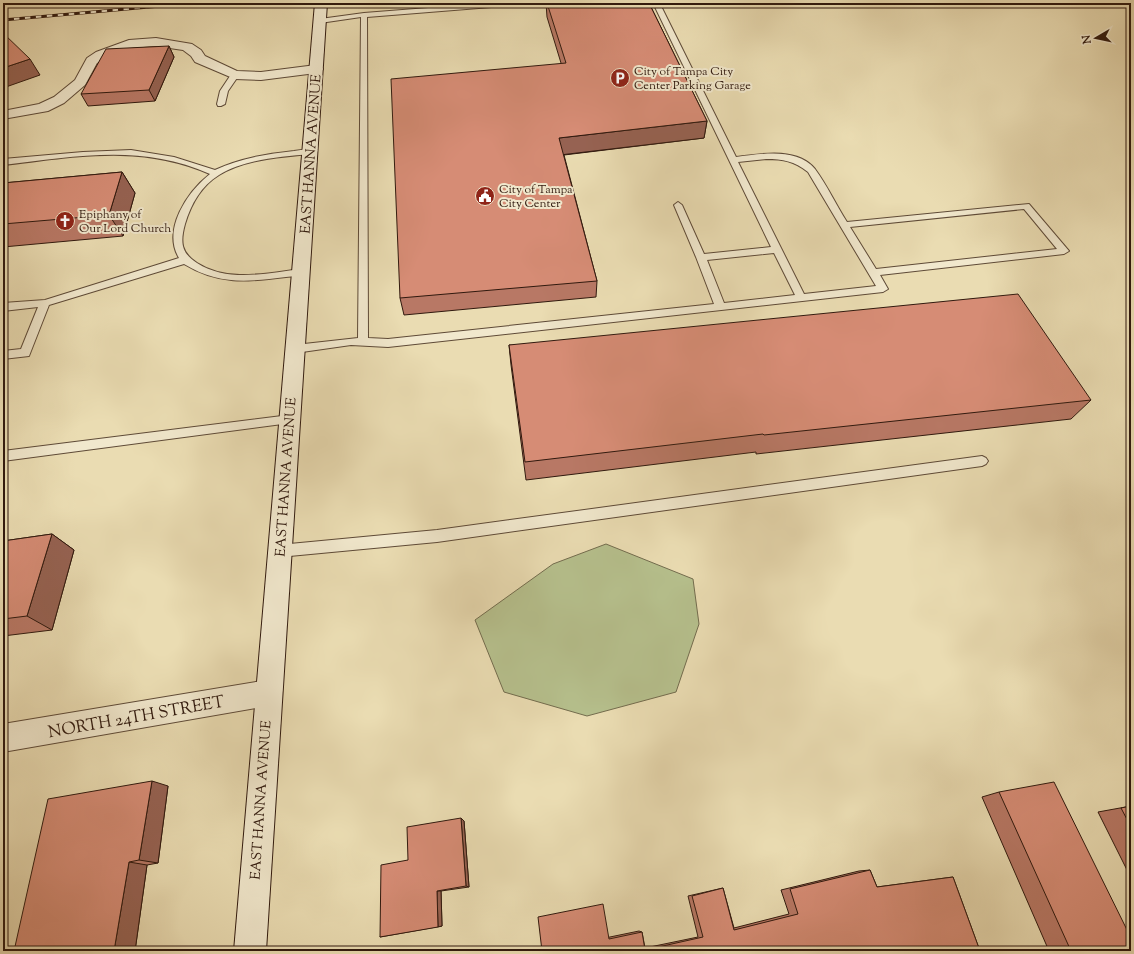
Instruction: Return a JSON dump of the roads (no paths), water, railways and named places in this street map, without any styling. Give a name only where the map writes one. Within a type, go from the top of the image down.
[{"type":"street","name":"EAST HANNA AVENUE","points":[[250,951],[268,693],[321,12]]},
{"type":"street","points":[[3,115],[43,108],[59,100],[80,82],[92,61],[101,55],[129,44],[156,42],[187,47],[196,53],[200,58],[235,75],[261,76],[316,68]]},
{"type":"street","name":"NORTH 24TH STREET","points":[[3,738],[268,693]]},
{"type":"lane","points":[[321,12],[364,15],[517,3]]},
{"type":"lane","points":[[655,3],[658,6],[801,298]]},
{"type":"lane","points":[[363,341],[364,15]]},
{"type":"lane","points":[[221,104],[224,91],[235,75]]},
{"type":"lane","points":[[3,162],[133,152],[200,166],[214,173]]},
{"type":"lane","points":[[301,272],[248,279],[223,278],[198,270],[185,260],[177,249],[178,234],[185,207],[193,192],[214,173],[228,166],[251,160],[310,152]]},
{"type":"lane","points":[[295,350],[351,341],[388,343],[883,289],[811,170],[798,161],[781,157],[760,157],[733,160]]},
{"type":"lane","points":[[678,205],[701,257],[720,306]]},
{"type":"lane","points":[[844,225],[1026,206],[1064,251],[873,273]]},
{"type":"lane","points":[[701,257],[777,250]]},
{"type":"lane","points":[[3,307],[45,303],[185,260]]},
{"type":"lane","points":[[3,355],[24,353],[45,303]]},
{"type":"lane","points":[[3,456],[290,419]]},
{"type":"lane","points":[[279,551],[437,536],[982,461]]},
{"type":"railway","points":[[3,20],[194,3]]},
{"type":"place","name":"City of Tampa City Center Parking Garage","points":[[620,78]]},
{"type":"place","name":"City of Tampa City Center","points":[[485,196]]},
{"type":"place","name":"Epiphany of Our Lord Church","points":[[65,221]]}]
